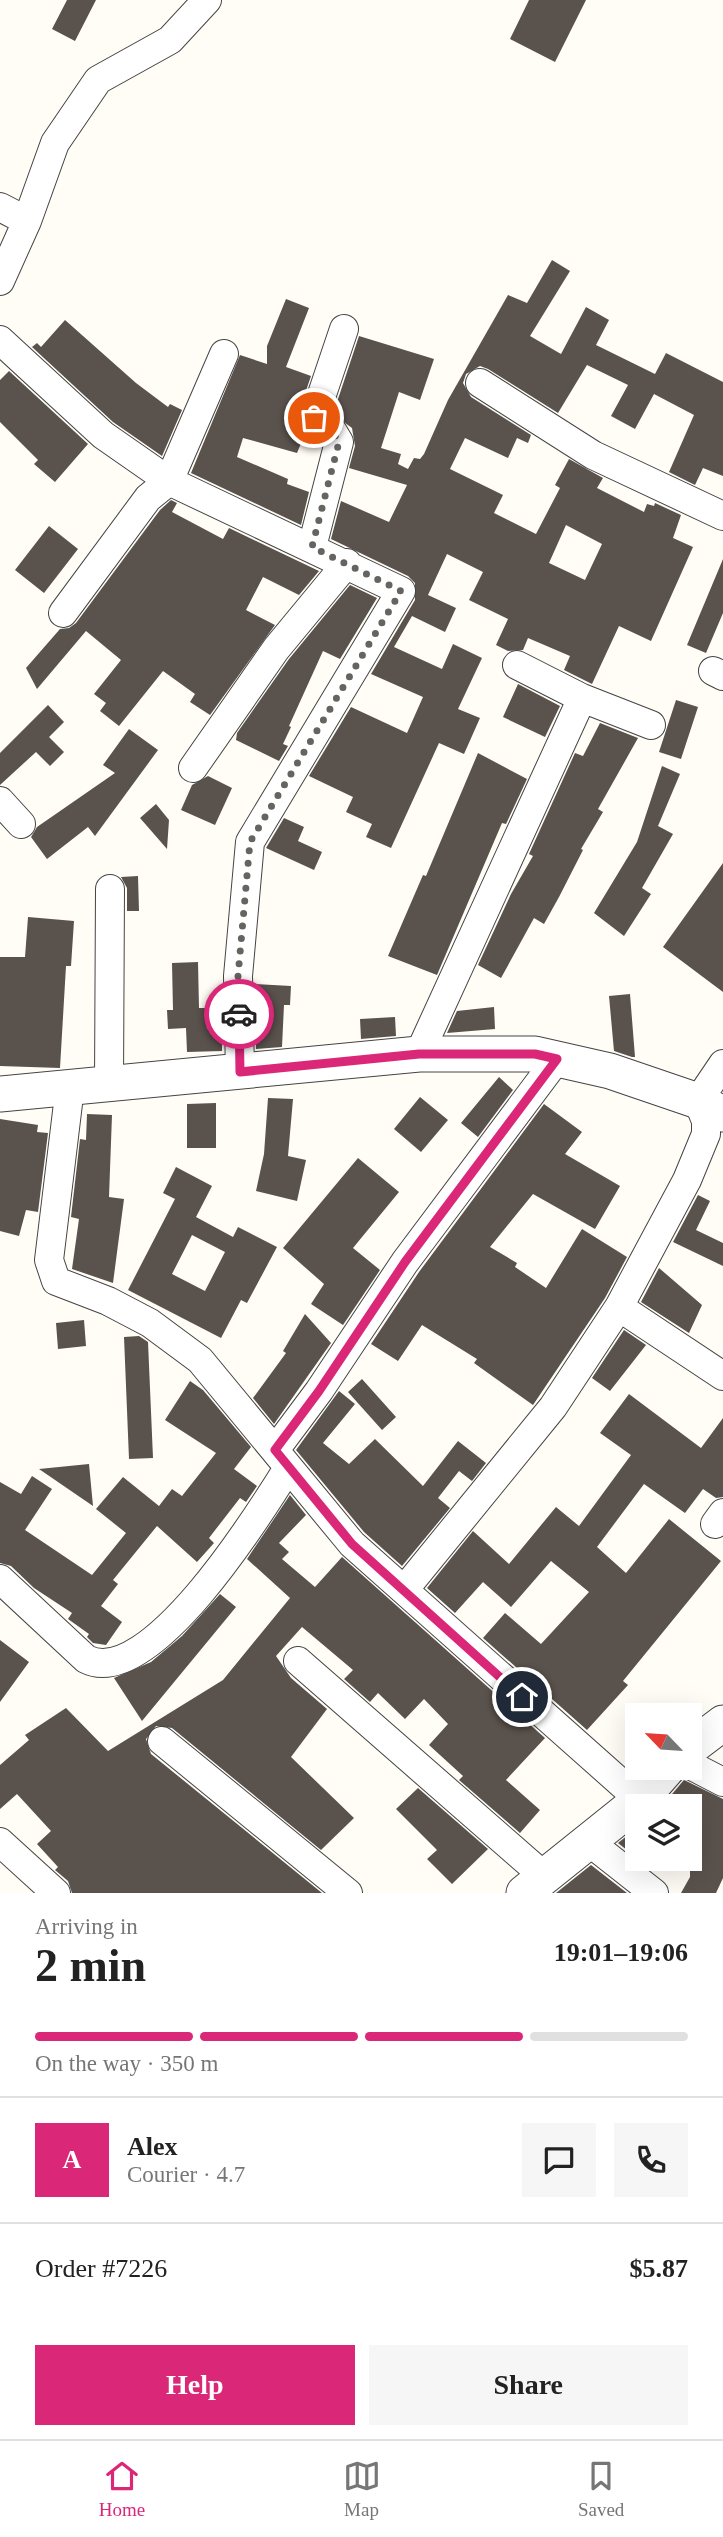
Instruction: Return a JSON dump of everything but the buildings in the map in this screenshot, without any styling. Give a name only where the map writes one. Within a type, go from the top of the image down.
[{"type":"street","points":[[0,281],[27,221],[55,143],[98,80],[170,40],[207,0]]},
{"type":"street","points":[[0,208],[27,221]]},
{"type":"street","points":[[312,547],[339,442],[333,432],[317,427],[314,418],[344,329]]},
{"type":"street","points":[[0,340],[103,435],[169,481],[347,564],[397,589],[400,596],[250,842],[238,976],[240,1072]]},
{"type":"street","points":[[64,613],[148,498],[169,481],[224,354]]},
{"type":"street","points":[[481,383],[593,455],[723,516]]},
{"type":"street","points":[[193,768],[275,649],[347,564]]},
{"type":"street","points":[[517,665],[582,698],[651,725]]},
{"type":"street","points":[[419,1054],[582,698]]},
{"type":"street","points":[[0,801],[21,824]]},
{"type":"street","points":[[109,1084],[110,889]]},
{"type":"street","points":[[0,1094],[419,1054],[535,1054],[610,1071],[710,1107]]},
{"type":"street","points":[[0,1579],[86,1660],[103,1665],[122,1659],[173,1626],[212,1578],[319,1391],[405,1262],[557,1059]]},
{"type":"street","points":[[404,1591],[553,1407],[619,1307],[687,1180],[706,1134],[706,1121],[723,1064]]},
{"type":"street","points":[[70,1087],[49,1260],[55,1281],[108,1300],[150,1322],[200,1360],[352,1544],[633,1794]]},
{"type":"street","points":[[619,1307],[723,1376]]},
{"type":"street","points":[[298,1661],[535,1885],[625,1812]]},
{"type":"street","points":[[702,1739],[723,1723]]},
{"type":"street","points":[[163,1741],[348,1893]]},
{"type":"street","points":[[702,1771],[723,1782]]},
{"type":"street","points":[[645,1794],[658,1780]]},
{"type":"street","points":[[588,1841],[654,1893]]},
{"type":"street","points":[[0,1842],[56,1893]]},
{"type":"way so far","points":[[239,1014],[238,976],[250,842],[401,591],[312,547],[339,442],[333,432],[317,427],[314,418]]},
{"type":"route","points":[[239,1014],[240,1072],[419,1054],[535,1054],[557,1059],[405,1262],[319,1391],[275,1450],[352,1544],[522,1697]]}]
